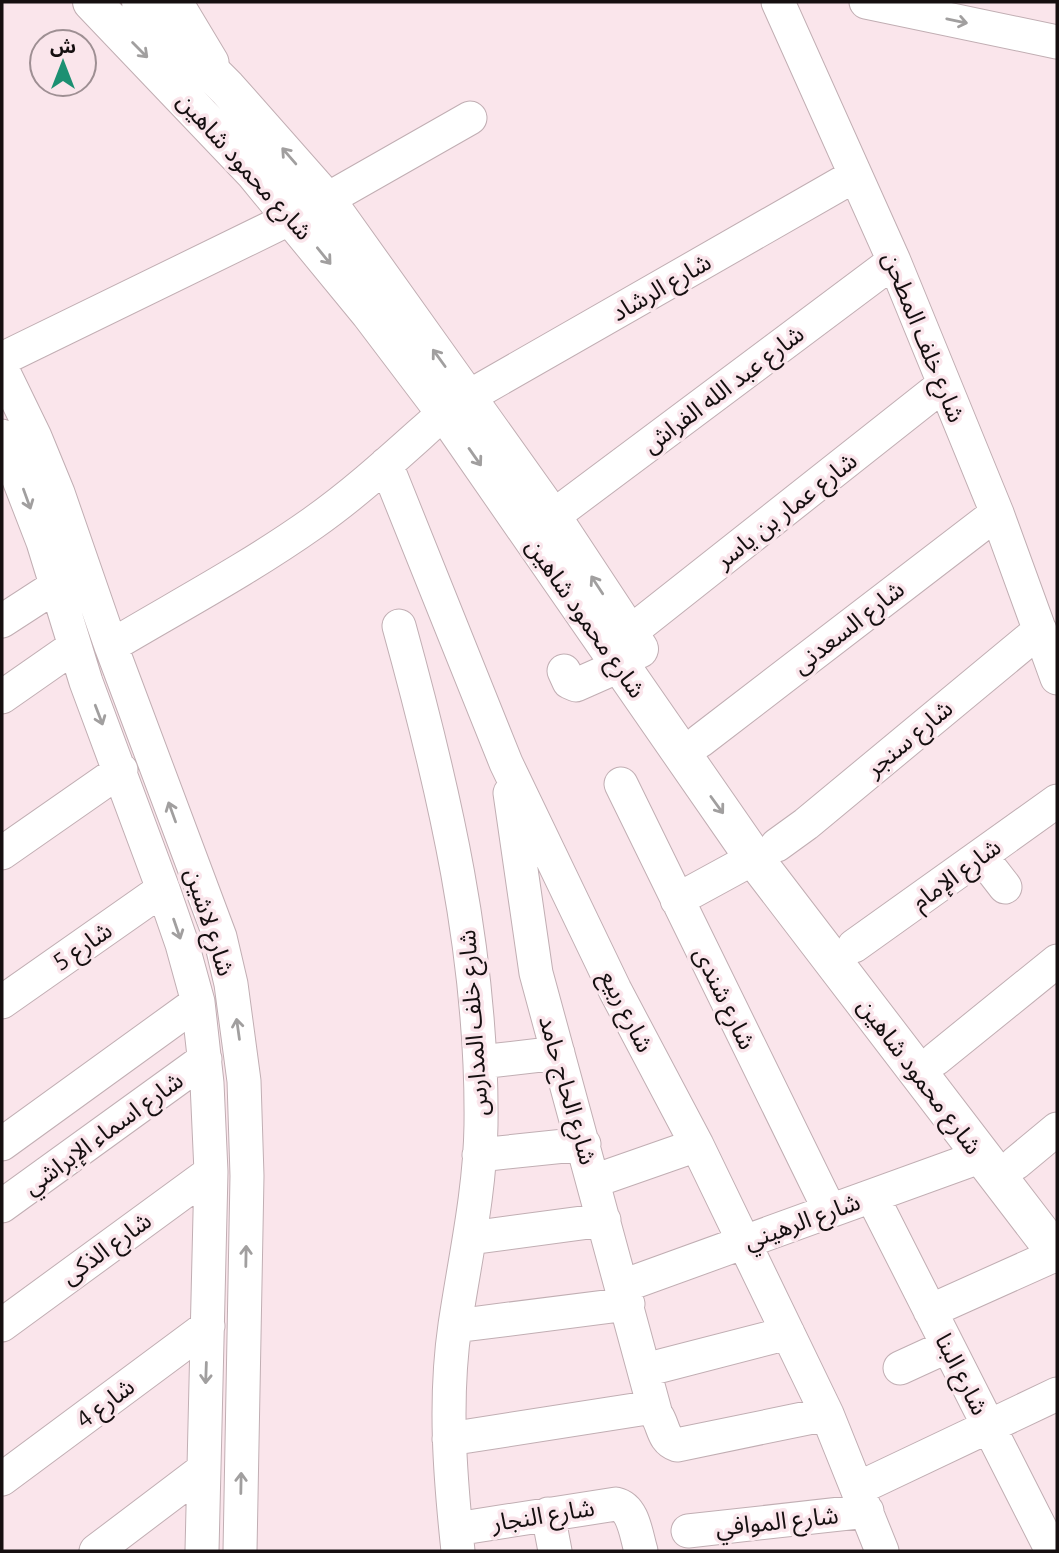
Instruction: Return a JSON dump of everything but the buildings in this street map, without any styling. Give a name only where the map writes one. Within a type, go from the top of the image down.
[{"type":"main road","name":"شارع محمود شاهين","points":[[92,2],[256,173],[370,313],[456,405],[552,517],[624,650],[700,741],[766,851],[854,946],[936,1059],[1057,1254]]},
{"type":"main road","name":"شارع محمود شاهين","points":[[141,2],[227,88],[326,200],[456,405],[766,851],[999,1159],[1057,1213]]},
{"type":"street","points":[[176,2],[227,88]]},
{"type":"street","name":"شارع خلف المطحن","points":[[778,2],[894,261],[996,513],[1057,678]]},
{"type":"street","points":[[866,2],[1057,41]]},
{"type":"street","points":[[326,200],[470,118]]},
{"type":"street","name":"شارع الرشاد","points":[[111,646],[276,548],[342,501],[456,405],[854,176]]},
{"type":"street","points":[[2,359],[293,217]]},
{"type":"street","name":"شارع عبد الله الفراش","points":[[552,517],[894,261]]},
{"type":"street","name":"شارع لاشين","points":[[2,369],[35,437],[57,537],[56,586],[182,944],[198,1002],[206,1071],[211,1172],[202,1551]]},
{"type":"street","name":"شارع عمار بن ياسر","points":[[564,671],[569,682],[576,685],[624,650],[943,385]]},
{"type":"street","name":"شارع لاشين","points":[[5,453],[57,537],[111,646],[219,937],[231,984],[244,1081],[247,1176],[240,1551]]},
{"type":"street","name":"شارع ربيع","points":[[386,464],[506,763],[615,990],[697,1145],[827,1414],[882,1551]]},
{"type":"street","name":"شارع السعدنى","points":[[700,741],[996,513]]},
{"type":"street","points":[[2,621],[56,586]]},
{"type":"street","name":"شارع خلف المدارس","points":[[399,626],[447,810],[465,919],[479,1037],[479,1155],[470,1238],[454,1326],[449,1439],[449,1473],[457,1540]]},
{"type":"street","name":"شارع سنجر","points":[[677,900],[766,851],[806,824],[1040,630]]},
{"type":"street","points":[[2,697],[75,646]]},
{"type":"street","name":"شارع الحاج حامد","points":[[506,763],[531,944],[558,1054],[655,1411],[666,1437],[670,1443],[677,1445],[827,1414]]},
{"type":"street","points":[[2,853],[121,770]]},
{"type":"street","name":"شارع شندى","points":[[621,784],[830,1211]]},
{"type":"street","name":"شارع الإمام","points":[[854,946],[1057,801]]},
{"type":"street","points":[[981,856],[1005,887]]},
{"type":"street","name":"شارع 5","points":[[2,1002],[163,889]]},
{"type":"street","points":[[936,1059],[1057,961]]},
{"type":"street","points":[[2,1144],[198,1002]]},
{"type":"street","points":[[480,1062],[558,1054]]},
{"type":"street","points":[[206,1071],[244,1081]]},
{"type":"street","name":"شارع اسماء الإبراشي","points":[[2,1206],[206,1071]]},
{"type":"street","name":"شارع الرهيني","points":[[454,1326],[625,1295],[744,1242],[872,1196],[999,1159],[1057,1129]]},
{"type":"street","points":[[479,1155],[584,1144]]},
{"type":"street","points":[[594,1181],[697,1145]]},
{"type":"street","name":"شارع الذكى","points":[[2,1325],[211,1172]]},
{"type":"street","name":"شارع البنا","points":[[872,1196],[1054,1550]]},
{"type":"street","points":[[470,1238],[604,1220]]},
{"type":"street","points":[[930,1311],[1057,1254]]},
{"type":"street","name":"شارع 4","points":[[2,1479],[208,1326]]},
{"type":"street","points":[[645,1370],[788,1333]]},
{"type":"street","points":[[900,1368],[948,1346]]},
{"type":"street","name":"شارع الموافي","points":[[688,1531],[863,1500],[989,1426],[1057,1394]]},
{"type":"street","points":[[449,1439],[647,1408],[655,1411]]},
{"type":"street","points":[[96,1551],[203,1470]]},
{"type":"street","name":"شارع النجار","points":[[457,1540],[548,1514],[610,1504],[621,1505],[629,1513],[641,1551]]},
{"type":"street","points":[[548,1514],[555,1551]]}]
